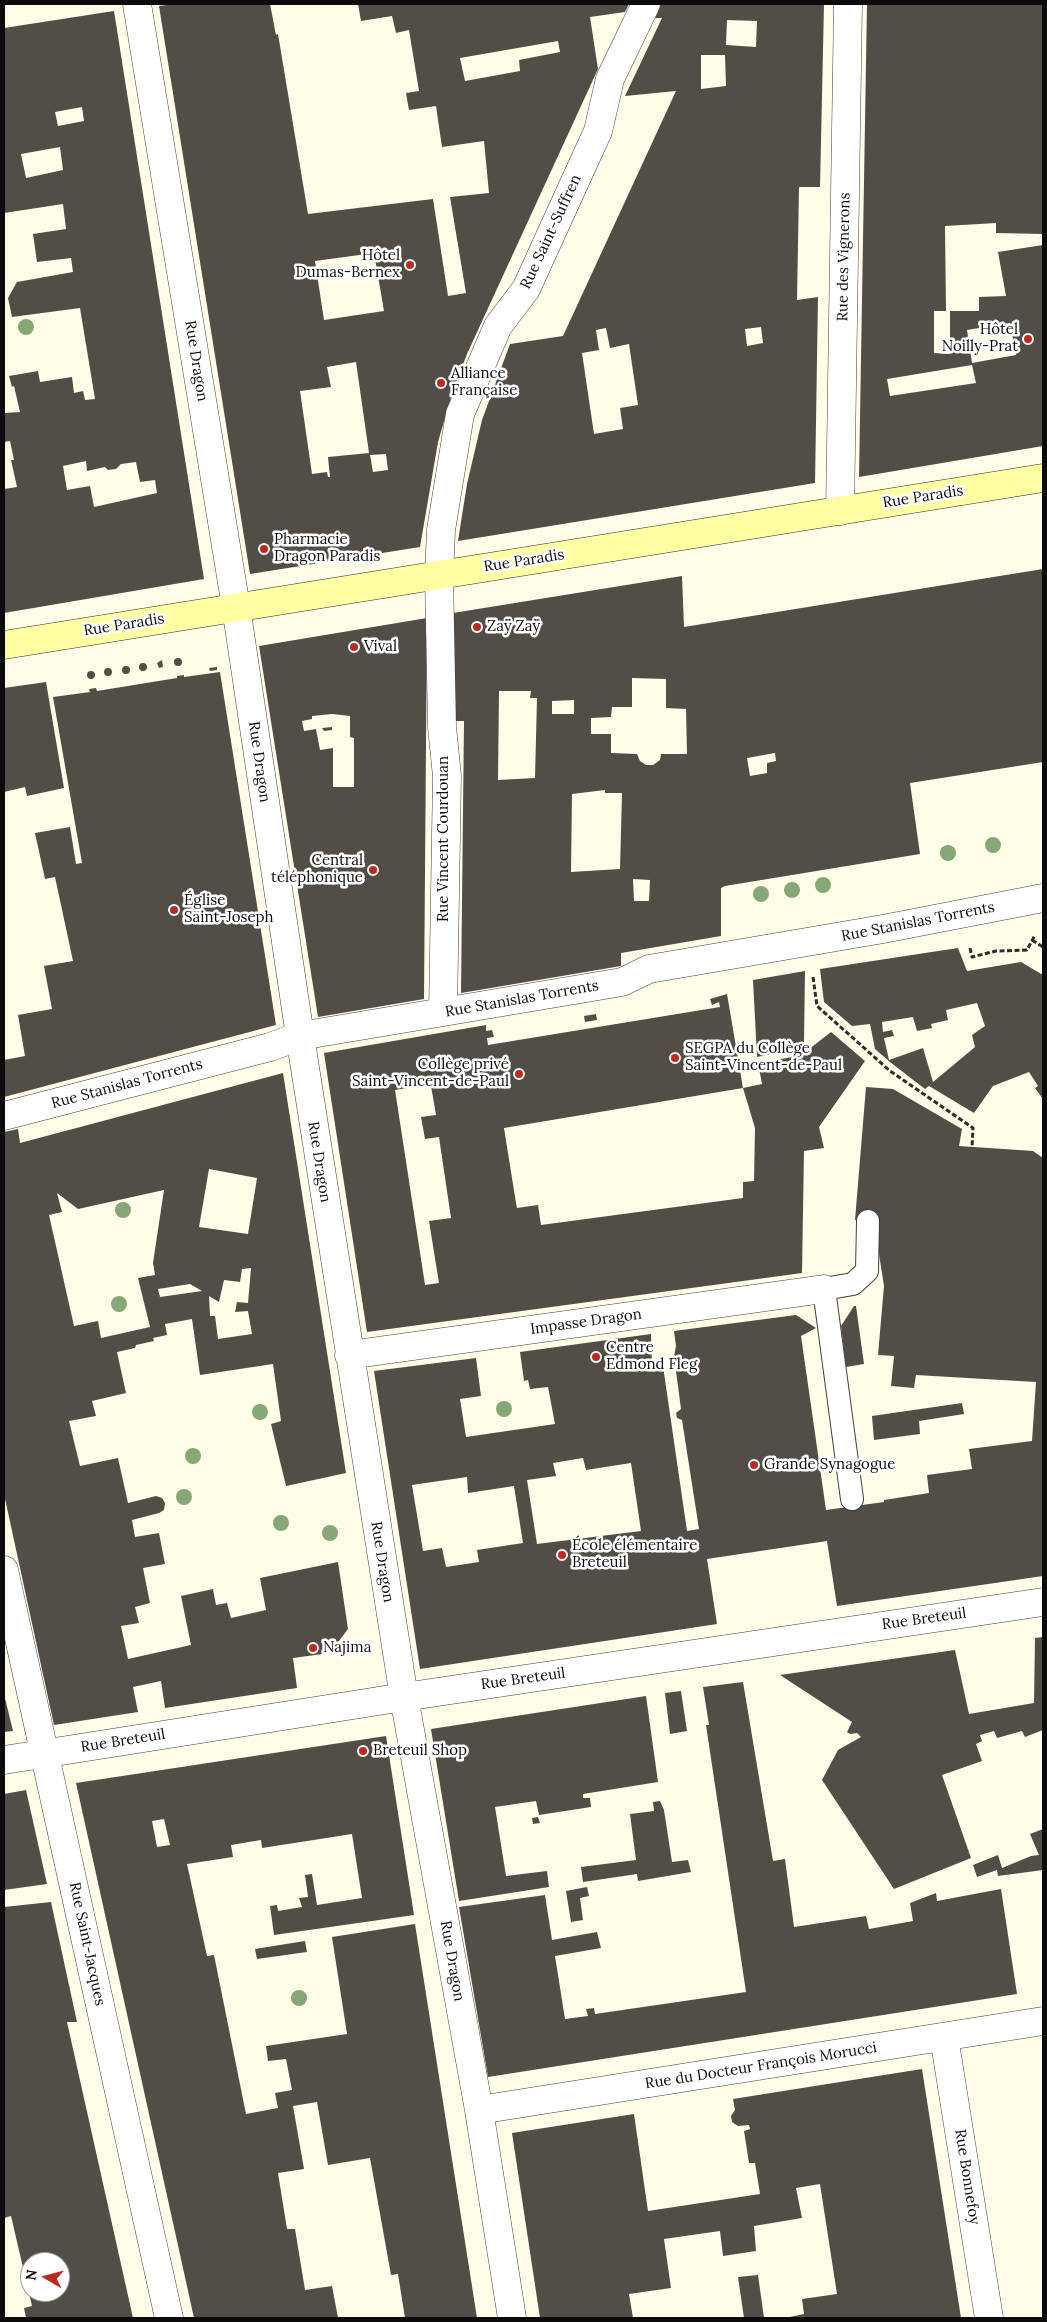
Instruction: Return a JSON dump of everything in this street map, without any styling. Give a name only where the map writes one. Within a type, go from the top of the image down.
[{"type":"main road","name":"Rue Paradis","points":[[4,645],[1043,478]]},
{"type":"street","name":"Rue Dragon","points":[[137,4],[236,607],[349,1355],[404,1697],[480,2110],[512,2318]]},
{"type":"street","name":"Rue Saint-Suffren","points":[[439,575],[441,530],[460,414],[498,326],[526,289],[586,158],[598,131],[610,79],[646,4]]},
{"type":"street","name":"Rue des Vignerons","points":[[840,511],[848,4]]},
{"type":"street","name":"Rue Vincent Courdouan","points":[[439,575],[442,727],[447,776],[443,1012]]},
{"type":"street","name":"Rue Stanislas Torrents","points":[[4,1116],[270,1047],[300,1036],[622,982],[650,969],[874,931],[1043,898]]},
{"type":"street","name":"Impasse Dragon","points":[[349,1355],[824,1289]]},
{"type":"street","name":"Rue Saint-Jacques","points":[[4,1570],[169,2318]]},
{"type":"street","name":"Rue Breteuil","points":[[4,1760],[404,1697],[1043,1602]]},
{"type":"street","name":"Rue du Docteur François Morucci","points":[[480,2110],[1043,2021]]},
{"type":"street","name":"Rue Bonnefoy","points":[[944,2037],[989,2318]]},
{"type":"lane","points":[[852,1499],[824,1289],[853,1284],[867,1271],[868,1220]]},
{"type":"path","points":[[968,940],[972,956],[996,951],[1027,950]]},
{"type":"path","points":[[1032,940],[1043,947]]},
{"type":"path","points":[[812,970],[817,1006],[890,1071],[973,1128],[972,1148]]},
{"type":"building","points":[[175,4],[270,4],[276,35],[278,34],[308,214],[433,199],[448,296],[466,293],[450,197],[489,193],[484,141],[442,147],[436,106],[409,110],[406,93],[419,91],[409,30],[396,33],[392,16],[361,21],[358,4],[629,4],[625,12],[590,17],[598,69],[467,354],[452,394],[438,442],[420,547],[250,574],[159,6]],"holes":[[[558,41],[560,52],[519,60],[520,71],[465,81],[460,58]],[[374,253],[384,311],[324,320],[315,261]],[[356,362],[369,453],[328,457],[330,477],[328,477],[327,472],[312,474],[300,391],[331,387],[327,367]],[[386,454],[388,470],[373,472],[370,455]]]},
{"type":"building","points":[[661,4],[824,4],[820,187],[799,187],[797,300],[818,297],[815,483],[458,541],[467,484],[482,420],[510,344],[563,336],[676,91],[625,96],[662,18],[655,18]],"holes":[[[727,20],[757,21],[756,47],[726,45]],[[701,55],[725,55],[726,86],[701,89]],[[761,327],[763,343],[747,346],[745,329]],[[606,328],[610,348],[629,344],[638,405],[620,408],[623,429],[594,434],[582,353],[599,350],[596,330]]]},
{"type":"building","points":[[867,4],[1043,4],[1043,234],[996,233],[996,223],[945,226],[946,311],[934,311],[934,353],[950,354],[950,311],[979,311],[979,297],[1006,296],[998,252],[1043,245],[1043,446],[859,477]],"holes":[[[1010,323],[1016,355],[972,363],[967,330]],[[972,365],[976,383],[890,396],[887,379]]]},
{"type":"building","points":[[114,11],[204,579],[4,613],[4,489],[17,487],[11,460],[14,460],[10,441],[4,442],[4,413],[20,412],[14,386],[12,387],[9,376],[38,371],[40,382],[72,377],[74,393],[83,391],[85,400],[95,399],[80,308],[12,317],[8,298],[17,282],[73,272],[71,258],[37,262],[33,234],[66,229],[63,204],[4,213],[4,28]],"holes":[[[82,107],[84,121],[58,126],[55,112]],[[60,147],[63,170],[26,178],[21,154]],[[86,461],[87,471],[105,467],[108,470],[116,469],[121,464],[136,462],[140,482],[155,480],[157,493],[94,507],[90,486],[67,490],[63,466]]]},
{"type":"building","points":[[1043,569],[1043,762],[910,783],[920,854],[725,886],[721,888],[721,936],[621,953],[621,966],[461,993],[464,721],[456,721],[451,717],[453,613],[682,576],[684,627]],"holes":[[[632,678],[666,679],[666,708],[686,709],[687,754],[661,754],[660,760],[653,765],[646,765],[640,761],[637,754],[611,753],[611,734],[591,734],[591,718],[611,717],[612,707],[632,707]],[[499,691],[531,691],[530,698],[537,698],[535,778],[498,780]],[[574,700],[574,714],[552,714],[552,701]],[[775,753],[776,761],[767,763],[767,773],[750,776],[747,758]],[[605,790],[605,793],[622,793],[620,869],[571,872],[572,794]],[[633,879],[650,880],[649,901],[634,901]]]},
{"type":"building","points":[[427,618],[424,999],[318,1017],[259,646]],"holes":[[[332,714],[350,716],[350,737],[354,738],[354,787],[333,787],[333,748],[320,750],[316,729],[304,731],[302,721],[312,719],[312,716]]]},
{"type":"building","points":[[178,658],[182,662],[178,666],[174,662]]},
{"type":"building","points":[[162,660],[163,667],[159,668],[157,663]]},
{"type":"building","points":[[143,663],[147,667],[143,671],[139,667]]},
{"type":"building","points":[[126,666],[130,670],[126,674],[122,670]]},
{"type":"building","points":[[217,667],[217,670],[210,671],[209,668]]},
{"type":"building","points":[[108,668],[112,672],[108,676],[104,672]]},
{"type":"building","points":[[91,671],[95,675],[91,679],[87,675]]},
{"type":"building","name":"Église Saint-Joseph","points":[[220,672],[276,1025],[4,1097],[4,1060],[25,1056],[18,1015],[52,1009],[44,966],[73,961],[55,877],[45,879],[35,833],[70,827],[76,864],[82,863],[53,697],[90,692],[89,689],[96,688],[97,691],[177,678],[177,676],[184,675],[184,677]]},
{"type":"building","points":[[46,682],[64,788],[27,796],[25,787],[4,792],[4,688]]},
{"type":"building","points":[[332,727],[332,730],[324,731],[322,728]]},
{"type":"building","points":[[958,948],[967,971],[1021,962],[1043,975],[1043,1099],[1035,1088],[1038,1086],[1029,1072],[993,1086],[974,1113],[929,1086],[925,1089],[875,1049],[870,1024],[852,1026],[824,1002],[820,969]],"holes":[[[977,1003],[985,1026],[972,1035],[975,1047],[933,1082],[923,1048],[889,1060],[884,1038],[894,1036],[892,1030],[883,1032],[882,1022],[913,1017],[917,1031],[932,1028],[931,1024],[948,1020],[946,1010]]]},
{"type":"building","points":[[805,971],[804,1042],[770,1047],[771,1054],[757,1057],[753,980]]},
{"type":"building","points":[[727,994],[743,1088],[762,1084],[758,1063],[804,1055],[804,1053],[831,1032],[865,1061],[819,1127],[824,1148],[804,1151],[802,1273],[367,1332],[324,1053],[486,1025],[486,1031],[492,1030],[494,1037],[487,1038],[488,1045],[720,1007],[719,1002],[712,1005],[710,999]],"holes":[[[430,1080],[436,1115],[421,1117],[425,1139],[439,1137],[451,1218],[429,1221],[439,1283],[425,1285],[395,1090],[408,1088],[407,1083]],[[743,1088],[755,1128],[754,1181],[743,1182],[743,1198],[541,1225],[538,1205],[517,1208],[504,1128]]]},
{"type":"building","points":[[596,1014],[597,1020],[585,1022],[584,1016]]},
{"type":"building","points":[[283,1073],[346,1473],[286,1486],[271,1424],[281,1421],[273,1364],[200,1375],[192,1319],[165,1324],[167,1335],[153,1338],[154,1341],[136,1345],[135,1348],[117,1352],[126,1393],[92,1401],[96,1416],[69,1421],[80,1466],[118,1458],[128,1503],[156,1496],[162,1498],[165,1503],[164,1510],[159,1513],[132,1520],[135,1537],[159,1533],[165,1564],[143,1568],[150,1603],[135,1607],[139,1623],[121,1626],[128,1659],[191,1645],[181,1596],[213,1589],[216,1605],[227,1603],[231,1618],[266,1610],[260,1578],[338,1562],[348,1629],[330,1653],[293,1658],[297,1688],[165,1708],[161,1681],[133,1687],[138,1712],[54,1725],[4,1494],[4,1132],[18,1129],[20,1143]],"holes":[[[209,1169],[257,1178],[248,1234],[199,1227]],[[164,1190],[153,1263],[155,1275],[138,1278],[150,1327],[101,1338],[98,1321],[74,1326],[49,1215],[62,1212],[57,1193],[78,1209]],[[251,1268],[248,1303],[237,1302],[235,1312],[248,1311],[252,1334],[218,1339],[215,1316],[210,1316],[209,1296],[219,1302],[224,1280],[240,1282],[242,1269]],[[190,1284],[202,1291],[160,1297],[158,1289]]]},
{"type":"building","points":[[866,1087],[893,1089],[962,1129],[959,1146],[1033,1151],[1043,1158],[1043,1576],[837,1606],[827,1541],[707,1559],[717,1624],[420,1669],[374,1371],[476,1358],[481,1396],[460,1399],[466,1437],[555,1424],[548,1387],[530,1389],[528,1380],[524,1381],[520,1352],[651,1334],[652,1367],[663,1366],[687,1531],[699,1529],[682,1420],[677,1418],[676,1413],[681,1409],[674,1356],[676,1346],[674,1331],[796,1315],[816,1328],[801,1336],[826,1510],[884,1502],[884,1500],[929,1493],[927,1475],[972,1469],[969,1449],[1032,1441],[1036,1382],[916,1375],[914,1388],[891,1386],[894,1356],[878,1355],[884,1286],[874,1222],[855,1220]],"holes":[[[583,1458],[586,1470],[631,1463],[641,1531],[537,1544],[527,1480],[556,1476],[553,1463]],[[467,1477],[468,1493],[514,1486],[523,1543],[477,1550],[479,1562],[446,1567],[442,1548],[423,1551],[412,1485]]]},
{"type":"building","points":[[854,1306],[856,1306],[864,1364],[846,1367],[841,1326]]},
{"type":"building","points":[[962,1403],[964,1414],[919,1421],[920,1434],[874,1440],[872,1416]]},
{"type":"building","points":[[1043,1637],[1043,1730],[1025,1737],[1022,1731],[997,1738],[994,1731],[980,1735],[982,1741],[976,1744],[982,1761],[942,1775],[971,1858],[894,1889],[822,1780],[838,1750],[861,1737],[857,1733],[850,1734],[847,1732],[852,1722],[780,1675],[955,1650],[969,1714],[1034,1703],[1035,1638]]},
{"type":"building","points":[[743,1682],[773,1861],[785,1859],[794,1927],[866,1916],[869,1929],[913,1921],[910,1903],[936,1893],[937,1901],[1001,1889],[1017,1994],[488,2077],[459,1907],[545,1895],[552,1940],[597,1932],[601,1948],[555,1956],[565,2019],[588,2016],[586,2009],[594,2008],[595,2014],[746,1992],[706,1725],[709,1725],[703,1687]]},
{"type":"building","points":[[681,1691],[687,1731],[670,1734],[665,1693]]},
{"type":"building","points":[[4,1694],[13,1731],[4,1732]]},
{"type":"building","points":[[646,1696],[658,1782],[583,1794],[583,1798],[590,1798],[591,1807],[539,1815],[536,1801],[495,1807],[506,1876],[547,1871],[549,1887],[459,1901],[431,1729]]},
{"type":"building","points":[[386,1736],[414,1915],[274,1935],[270,1906],[277,1905],[278,1911],[302,1907],[299,1898],[308,1897],[305,1875],[312,1874],[317,1905],[362,1898],[352,1834],[262,1848],[261,1840],[231,1845],[233,1857],[187,1864],[207,1956],[214,1955],[246,2114],[278,2108],[275,2093],[292,2090],[286,2059],[268,2061],[266,2046],[347,2034],[332,1937],[415,1924],[477,2318],[405,2318],[398,2274],[391,2275],[370,2158],[328,2165],[317,2102],[293,2106],[304,2169],[278,2173],[287,2229],[295,2229],[305,2290],[332,2286],[338,2318],[194,2318],[76,1783]],"holes":[[[164,1819],[170,1845],[157,1847],[152,1821]]]},
{"type":"building","points":[[26,1790],[47,1884],[4,1890],[4,1794]]},
{"type":"building","points":[[660,1801],[664,1810],[672,1862],[688,1860],[691,1872],[638,1881],[637,1874],[583,1882],[581,1867],[636,1860],[630,1814],[654,1811],[653,1802]]},
{"type":"building","points":[[538,1817],[540,1823],[533,1824],[532,1818]]},
{"type":"building","points":[[1043,1829],[1043,1870],[998,1876],[997,1870],[977,1877],[973,1865],[998,1855],[1002,1868],[1031,1856],[1039,1855],[1030,1834]]},
{"type":"building","points":[[587,1887],[589,1896],[580,1898],[583,1920],[571,1922],[566,1891]]},
{"type":"building","points":[[51,1902],[77,2022],[67,2022],[133,2318],[26,2318],[24,2308],[32,2306],[31,2302],[70,2302],[70,2252],[20,2252],[20,2255],[11,2216],[4,2218],[4,1907]]},
{"type":"building","points":[[305,1941],[307,1952],[257,1959],[255,1949]]},
{"type":"building","points":[[922,2069],[961,2318],[785,2318],[804,2314],[802,2299],[837,2294],[820,2184],[796,2188],[802,2218],[754,2226],[756,2251],[723,2256],[720,2231],[664,2239],[671,2288],[629,2294],[633,2318],[540,2318],[512,2133],[634,2114],[648,2211],[760,2194],[755,2163],[749,2163],[744,2131],[750,2129],[749,2125],[738,2126],[732,2122],[731,2116],[735,2110],[733,2099]]},
{"type":"building","points":[[758,2275],[764,2318],[744,2318],[738,2277]]},
{"type":"place","name":"Hôtel Dumas-Bernex","points":[[410,265]]},
{"type":"place","name":"Hôtel Noilly-Prat","points":[[1028,339]]},
{"type":"place","name":"Alliance Française","points":[[441,383]]},
{"type":"place","name":"Pharmacie Dragon Paradis","points":[[264,549]]},
{"type":"place","name":"Zaÿ Zaÿ","points":[[477,627]]},
{"type":"place","name":"Vival","points":[[354,647]]},
{"type":"place","name":"Central téléphonique","points":[[373,870]]},
{"type":"place","name":"Église Saint-Joseph","points":[[174,910]]},
{"type":"place","name":"SEGPA du Collège Saint-Vincent-de-Paul","points":[[675,1058]]},
{"type":"place","name":"Collège privé Saint-Vincent-de-Paul","points":[[519,1074]]},
{"type":"place","name":"Centre Edmond Fleg","points":[[596,1357]]},
{"type":"place","name":"Grande Synagogue","points":[[754,1465]]},
{"type":"place","name":"École élémentaire Breteuil","points":[[562,1555]]},
{"type":"place","name":"Najima","points":[[313,1648]]},
{"type":"place","name":"Breteuil Shop","points":[[363,1751]]}]
